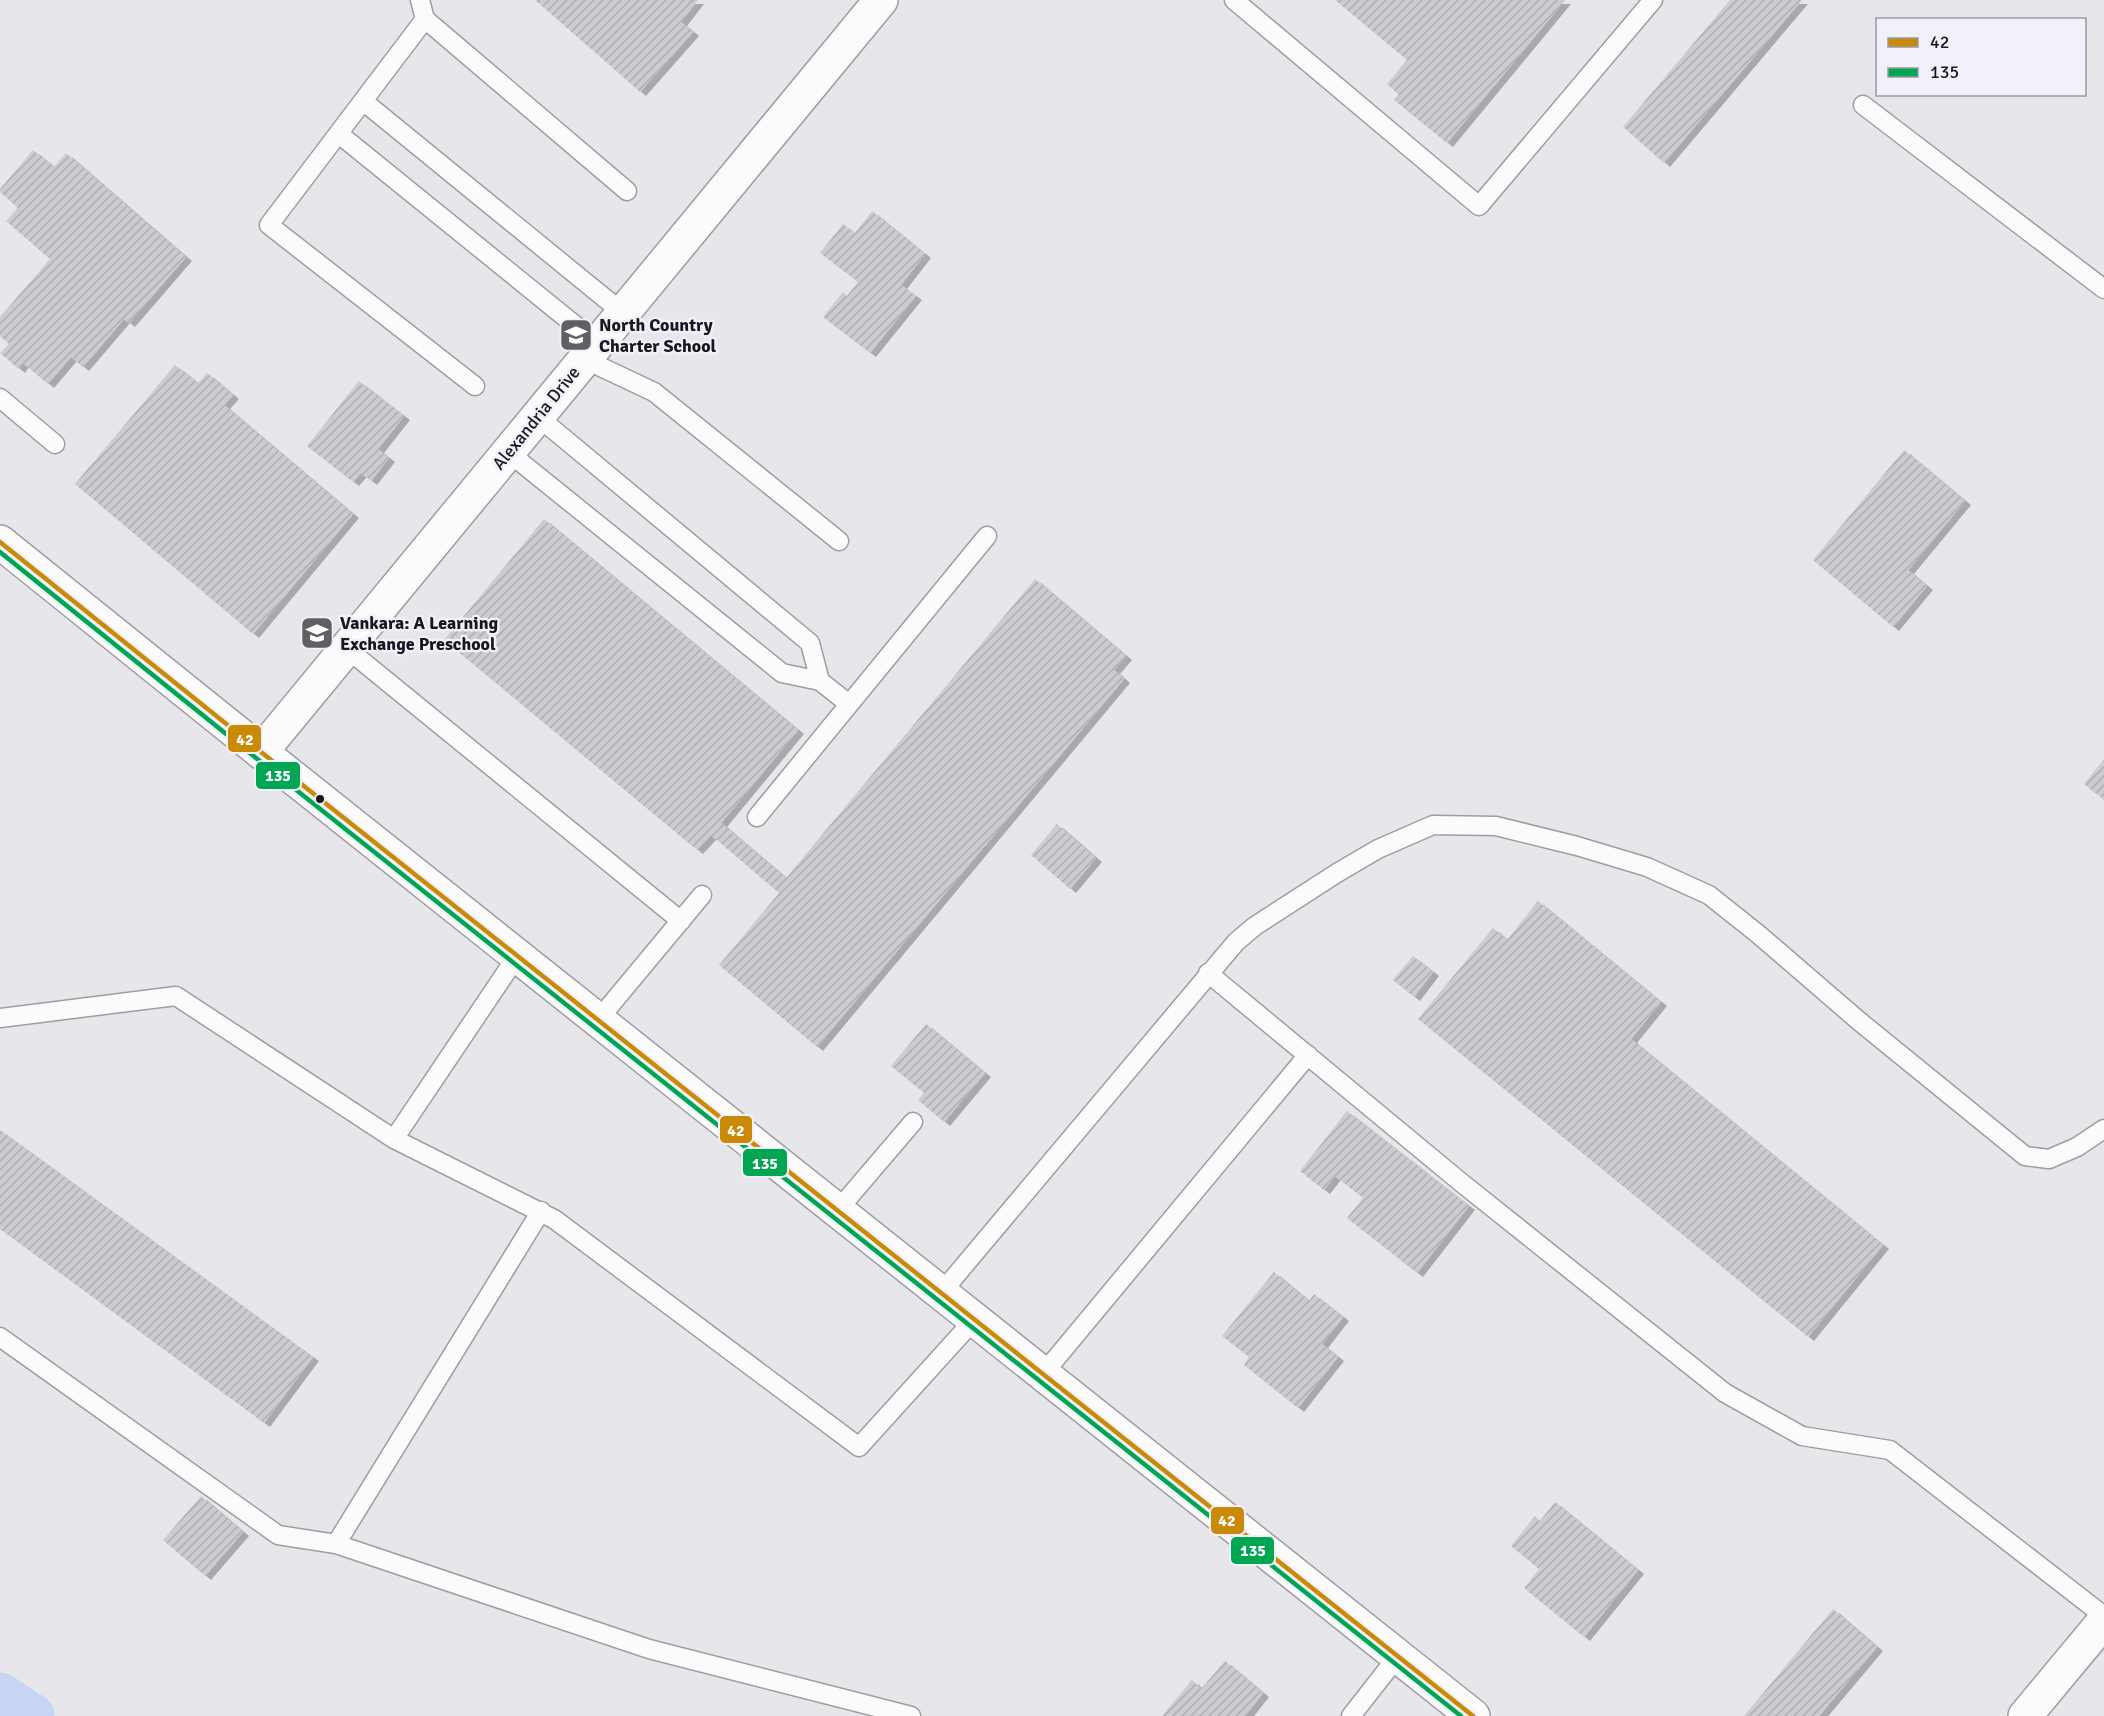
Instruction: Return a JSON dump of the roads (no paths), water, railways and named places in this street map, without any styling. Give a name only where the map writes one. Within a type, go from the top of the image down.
[{"type":"main road","name":"Alexandria Drive","points":[[261,752],[881,0]]},
{"type":"main road","points":[[0,542],[1473,1716]]},
{"type":"main road","points":[[2025,1716],[2104,1621]]},
{"type":"lane","points":[[420,0],[425,19],[627,191]]},
{"type":"lane","points":[[1234,0],[1479,206],[1653,0]]},
{"type":"lane","points":[[425,19],[269,225],[475,386]]},
{"type":"lane","points":[[363,101],[623,313]]},
{"type":"lane","points":[[1863,105],[2104,289]]},
{"type":"lane","points":[[339,134],[591,351],[654,392],[839,541]]},
{"type":"lane","points":[[0,398],[55,444]]},
{"type":"lane","points":[[537,417],[810,643],[820,681]]},
{"type":"lane","points":[[508,452],[782,673],[820,681],[849,704]]},
{"type":"lane","points":[[757,817],[987,536]]},
{"type":"lane","points":[[346,648],[681,921]]},
{"type":"lane","points":[[941,1293],[1236,942],[1255,926],[1336,873],[1378,849],[1433,825],[1496,826],[1577,846],[1647,867],[1709,895],[1758,933],[1868,1029],[2025,1156],[2049,1159],[2077,1147],[2104,1129]]},
{"type":"lane","points":[[598,1020],[702,895]]},
{"type":"lane","points":[[394,1139],[517,956]]},
{"type":"lane","points":[[1208,973],[1463,1184],[1725,1393],[1802,1436],[1890,1450],[2104,1616]]},
{"type":"lane","points":[[0,1018],[176,996],[394,1139],[541,1211],[859,1447],[974,1320]]},
{"type":"lane","points":[[1043,1374],[1308,1055]]},
{"type":"lane","points":[[837,1211],[913,1122]]},
{"type":"lane","points":[[336,1544],[541,1211]]},
{"type":"lane","points":[[0,1336],[278,1535],[336,1544],[650,1649],[912,1716]]},
{"type":"lane","points":[[1351,1716],[1398,1656]]},
{"type":"waterway","points":[[0,1695],[32,1716]]},
{"type":"place","name":"North Country Charter School","points":[[576,335]]},
{"type":"place","name":"Vankara: A Learning Exchange Preschool","points":[[317,633]]}]
